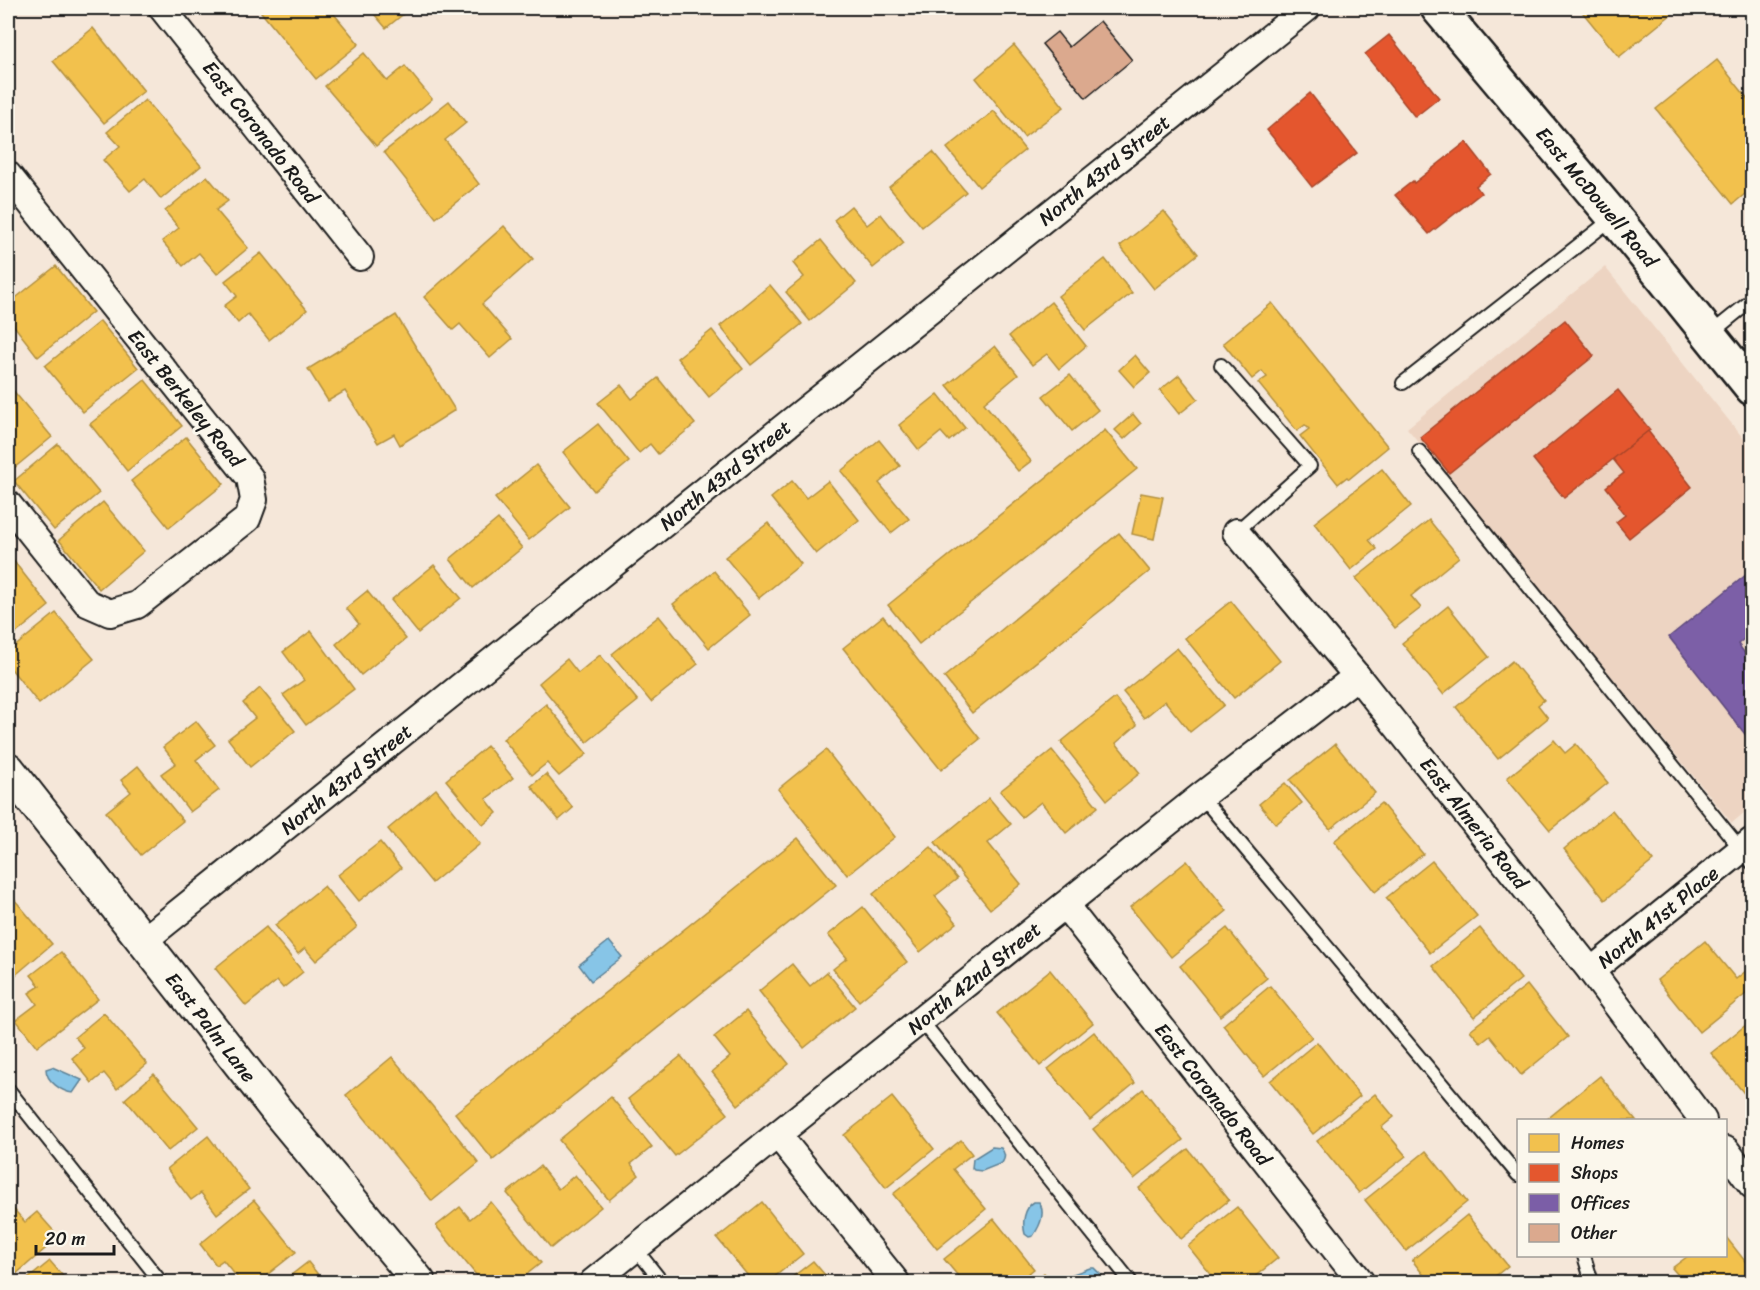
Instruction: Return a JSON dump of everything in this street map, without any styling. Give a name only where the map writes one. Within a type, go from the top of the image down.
[{"type":"main road","name":"East McDowell Road","points":[[1438,8],[1614,217],[1752,388]]},
{"type":"street","name":"East Coronado Road","points":[[162,8],[360,257]]},
{"type":"street","name":"North 43rd Street","points":[[143,942],[1306,8]]},
{"type":"street","name":"East Berkeley Road","points":[[8,175],[250,478],[254,500],[247,519],[137,605],[110,613],[87,603],[8,504]]},
{"type":"street","name":"East Almeria Road","points":[[1236,532],[1357,676],[1591,971],[1702,1119]]},
{"type":"street","name":"North 42nd Street","points":[[593,1282],[1201,796],[1357,676]]},
{"type":"street","name":"East Palm Lane","points":[[8,769],[277,1111],[419,1282]]},
{"type":"street","name":"North 41st Place","points":[[1591,971],[1749,851]]},
{"type":"street","name":"East Coronado Road","points":[[1065,905],[1361,1282]]},
{"type":"street","points":[[778,1135],[896,1282]]},
{"type":"street","points":[[1727,1153],[1752,1185]]},
{"type":"lane","points":[[1403,383],[1614,217]]},
{"type":"lane","points":[[1709,334],[1752,300]]},
{"type":"lane","points":[[1221,365],[1310,466],[1236,532]]},
{"type":"lane","points":[[1419,451],[1749,851]]},
{"type":"lane","points":[[1201,796],[1517,1174]]},
{"type":"lane","points":[[921,1020],[1131,1282]]},
{"type":"lane","points":[[8,1089],[161,1282]]},
{"type":"lane","points":[[635,1248],[662,1282]]},
{"type":"lane","points":[[1584,1257],[1592,1282]]},
{"type":"shaded area","points":[[1605,267],[1752,449],[1752,806],[1732,823],[1407,428]]},
{"type":"water","points":[[609,941],[622,957],[591,981],[579,965]]},
{"type":"water","points":[[52,1067],[82,1080],[73,1093],[52,1082],[46,1069]]},
{"type":"water","points":[[992,1147],[1001,1148],[1004,1153],[1002,1163],[982,1171],[974,1170],[972,1168],[973,1159]]},
{"type":"water","points":[[1034,1202],[1039,1202],[1042,1215],[1036,1232],[1029,1237],[1025,1234],[1024,1221],[1028,1208]]},
{"type":"water","points":[[1094,1268],[1101,1275],[1099,1282],[1066,1282],[1070,1275]]},
{"type":"building: Homes","points":[[266,8],[329,8],[359,44],[316,79],[261,12]]},
{"type":"building: Homes","points":[[369,8],[411,8],[386,28]]},
{"type":"building: Homes","points":[[1579,8],[1676,8],[1678,9],[1619,57]]},
{"type":"building: Homes","points":[[93,28],[144,91],[104,123],[53,61]]},
{"type":"building: Homes","points":[[1014,45],[1064,107],[1024,137],[976,78]]},
{"type":"building: Homes","points":[[364,53],[387,81],[405,66],[432,99],[376,146],[325,86]]},
{"type":"building: Homes","points":[[1717,60],[1752,104],[1752,188],[1733,204],[1656,109]]},
{"type":"building: Homes","points":[[145,100],[201,166],[161,199],[145,179],[130,191],[103,160],[120,146],[107,132]]},
{"type":"building: Homes","points":[[449,101],[466,123],[445,140],[479,184],[436,218],[384,152]]},
{"type":"building: Homes","points":[[994,111],[1025,150],[979,187],[947,148]]},
{"type":"building: Homes","points":[[933,152],[966,192],[922,227],[889,187]]},
{"type":"building: Homes","points":[[207,176],[228,201],[216,210],[248,248],[217,274],[199,253],[183,266],[162,241],[179,228],[165,211]]},
{"type":"building: Homes","points":[[851,206],[867,225],[881,214],[904,243],[873,268],[834,220]]},
{"type":"building: Homes","points":[[1164,211],[1198,254],[1154,289],[1120,246]]},
{"type":"building: Homes","points":[[504,226],[533,259],[482,304],[512,339],[490,358],[460,324],[453,330],[424,297]]},
{"type":"building: Homes","points":[[821,240],[856,283],[810,321],[786,292],[804,277],[793,263]]},
{"type":"building: Homes","points":[[261,253],[307,310],[269,340],[248,314],[238,323],[224,306],[237,296],[225,281]]},
{"type":"building: Homes","points":[[1105,259],[1132,293],[1085,330],[1058,296]]},
{"type":"building: Homes","points":[[56,266],[93,312],[38,357],[8,318],[8,304]]},
{"type":"building: Homes","points":[[770,285],[802,324],[751,365],[720,326]]},
{"type":"building: Homes","points":[[1051,302],[1086,346],[1059,369],[1047,354],[1032,365],[1009,336]]},
{"type":"building: Homes","points":[[1272,303],[1388,447],[1349,479],[1347,477],[1338,484],[1300,436],[1309,429],[1305,425],[1297,431],[1258,383],[1267,377],[1262,371],[1252,379],[1223,343]]},
{"type":"building: Homes","points":[[396,315],[455,410],[400,445],[394,434],[378,443],[345,391],[328,401],[308,369]]},
{"type":"building: Homes","points":[[100,321],[138,368],[83,412],[45,366]]},
{"type":"building: Homes","points":[[712,330],[743,369],[709,397],[677,358]]},
{"type":"building: Homes","points":[[995,346],[1018,375],[984,403],[1031,461],[1018,471],[947,385]]},
{"type":"building: Homes","points":[[1135,355],[1150,373],[1134,387],[1119,370]]},
{"type":"building: Homes","points":[[1070,375],[1098,410],[1072,431],[1043,396]]},
{"type":"building: Homes","points":[[1179,375],[1198,399],[1179,414],[1160,390]]},
{"type":"building: Homes","points":[[658,378],[695,424],[658,454],[650,444],[639,453],[598,403],[621,385],[632,399]]},
{"type":"building: Homes","points":[[145,380],[182,426],[127,471],[90,424]]},
{"type":"building: Homes","points":[[11,388],[52,437],[8,473],[8,391]]},
{"type":"building: Homes","points":[[938,394],[965,428],[949,441],[941,432],[919,450],[899,425]]},
{"type":"building: Homes","points":[[1133,414],[1141,424],[1124,439],[1115,430]]},
{"type":"building: Homes","points":[[598,424],[629,462],[594,491],[563,452]]},
{"type":"building: Homes","points":[[1105,430],[1137,469],[919,644],[888,605]]},
{"type":"building: Homes","points":[[186,437],[224,484],[169,528],[131,481]]},
{"type":"building: Homes","points":[[879,440],[900,466],[879,483],[909,519],[891,533],[841,471]]},
{"type":"building: Homes","points":[[58,444],[99,493],[54,530],[14,481]]},
{"type":"building: Homes","points":[[536,465],[570,507],[529,540],[495,498]]},
{"type":"building: Homes","points":[[1382,469],[1411,506],[1369,540],[1377,549],[1351,570],[1314,523]]},
{"type":"building: Homes","points":[[792,481],[806,498],[828,481],[859,520],[816,554],[771,498]]},
{"type":"building: Homes","points":[[1141,493],[1163,497],[1154,539],[1132,534]]},
{"type":"building: Homes","points":[[103,502],[144,551],[99,589],[59,540]]},
{"type":"building: Homes","points":[[498,519],[522,548],[473,588],[450,559]]},
{"type":"building: Homes","points":[[1429,520],[1459,557],[1411,596],[1421,608],[1395,628],[1356,578]]},
{"type":"building: Homes","points":[[768,523],[801,564],[759,598],[725,557]]},
{"type":"building: Homes","points":[[1119,533],[1150,571],[972,713],[944,677]]},
{"type":"building: Homes","points":[[12,559],[49,606],[8,640],[8,563]]},
{"type":"building: Homes","points":[[434,565],[461,598],[418,633],[391,600]]},
{"type":"building: Homes","points":[[714,571],[750,615],[709,648],[673,604]]},
{"type":"building: Homes","points":[[367,591],[406,639],[361,675],[336,644],[359,624],[346,608]]},
{"type":"building: Homes","points":[[1231,601],[1280,661],[1234,698],[1185,638]]},
{"type":"building: Homes","points":[[1448,606],[1489,657],[1443,694],[1402,643]]},
{"type":"building: Homes","points":[[56,613],[94,659],[39,704],[8,665],[8,652]]},
{"type":"building: Homes","points":[[659,616],[698,664],[651,702],[612,654]]},
{"type":"building: Homes","points":[[883,616],[980,739],[941,770],[843,648]]},
{"type":"building: Homes","points":[[311,631],[354,689],[306,725],[283,695],[304,680],[283,652]]},
{"type":"building: Homes","points":[[1177,648],[1224,705],[1190,732],[1165,701],[1144,718],[1123,692]]},
{"type":"building: Homes","points":[[600,655],[638,701],[587,742],[539,683],[567,659],[578,673]]},
{"type":"building: Homes","points":[[1512,661],[1544,700],[1538,705],[1548,718],[1498,759],[1456,707]]},
{"type":"building: Homes","points":[[260,688],[295,731],[250,767],[228,739],[255,718],[243,703]]},
{"type":"building: Homes","points":[[1115,698],[1137,725],[1116,743],[1140,773],[1107,800],[1061,742]]},
{"type":"building: Homes","points":[[546,704],[587,754],[559,776],[547,763],[532,775],[503,739]]},
{"type":"building: Homes","points":[[196,721],[215,745],[196,760],[219,790],[190,812],[161,774],[176,763],[163,747]]},
{"type":"building: Homes","points":[[1554,740],[1565,753],[1576,744],[1608,783],[1550,830],[1507,778]]},
{"type":"building: Homes","points":[[1335,744],[1375,793],[1330,829],[1290,780]]},
{"type":"building: Homes","points":[[487,746],[513,778],[486,799],[497,813],[483,825],[446,780]]},
{"type":"building: Homes","points":[[826,750],[895,837],[847,875],[778,789]]},
{"type":"building: Homes","points":[[1052,750],[1098,807],[1066,833],[1041,802],[1022,817],[1000,791]]},
{"type":"building: Homes","points":[[138,766],[183,821],[141,855],[106,812],[131,792],[121,780]]},
{"type":"building: Homes","points":[[546,774],[573,808],[559,820],[531,786]]},
{"type":"building: Homes","points":[[1285,783],[1302,803],[1276,824],[1259,804]]},
{"type":"building: Homes","points":[[436,789],[480,844],[432,883],[388,829]]},
{"type":"building: Homes","points":[[989,798],[1011,824],[988,843],[1021,884],[990,909],[935,842]]},
{"type":"building: Homes","points":[[1381,803],[1423,854],[1375,892],[1334,841]]},
{"type":"building: Homes","points":[[1612,810],[1653,861],[1605,900],[1564,849]]},
{"type":"building: Homes","points":[[798,838],[836,885],[493,1160],[455,1113]]},
{"type":"building: Homes","points":[[380,842],[401,868],[359,901],[338,875]]},
{"type":"building: Homes","points":[[931,847],[957,879],[935,896],[957,923],[920,952],[873,894]]},
{"type":"building: Homes","points":[[1187,861],[1227,911],[1171,957],[1130,907]]},
{"type":"building: Homes","points":[[1432,861],[1477,916],[1430,953],[1386,898]]},
{"type":"building: Homes","points":[[324,886],[357,927],[316,961],[305,948],[298,954],[275,925]]},
{"type":"building: Homes","points":[[8,892],[52,944],[12,978],[8,972]]},
{"type":"building: Homes","points":[[863,907],[907,962],[859,1001],[833,969],[847,958],[828,935]]},
{"type":"building: Homes","points":[[266,927],[303,972],[283,988],[277,981],[246,1006],[215,968]]},
{"type":"building: Homes","points":[[1227,928],[1267,978],[1220,1016],[1180,966]]},
{"type":"building: Homes","points":[[1480,928],[1521,979],[1474,1017],[1433,966]]},
{"type":"building: Homes","points":[[1705,941],[1736,979],[1752,966],[1752,989],[1699,1032],[1657,980]]},
{"type":"building: Homes","points":[[61,952],[98,999],[37,1047],[16,1020],[37,1004],[29,993],[40,986],[31,975]]},
{"type":"building: Homes","points":[[792,964],[810,986],[827,972],[855,1007],[804,1048],[759,991]]},
{"type":"building: Homes","points":[[1050,970],[1093,1023],[1040,1066],[997,1013]]},
{"type":"building: Homes","points":[[1527,985],[1568,1037],[1521,1075],[1490,1036],[1481,1043],[1470,1030]]},
{"type":"building: Homes","points":[[1270,986],[1312,1037],[1264,1076],[1223,1025]]},
{"type":"building: Homes","points":[[746,1011],[789,1064],[738,1105],[712,1072],[730,1057],[714,1037]]},
{"type":"building: Homes","points":[[104,1013],[147,1064],[117,1089],[104,1073],[92,1083],[72,1058],[84,1048],[75,1037]]},
{"type":"building: Homes","points":[[1752,1020],[1752,1103],[1711,1053]]},
{"type":"building: Homes","points":[[1094,1032],[1135,1083],[1090,1120],[1048,1069]]},
{"type":"building: Homes","points":[[1317,1042],[1360,1096],[1313,1134],[1270,1081]]},
{"type":"building: Homes","points":[[681,1056],[728,1114],[675,1156],[628,1099]]},
{"type":"building: Homes","points":[[392,1057],[479,1163],[432,1201],[346,1095]]},
{"type":"building: Homes","points":[[154,1074],[198,1127],[168,1151],[125,1099]]},
{"type":"building: Homes","points":[[1600,1076],[1635,1119],[1547,1119]]},
{"type":"building: Homes","points":[[1143,1089],[1183,1140],[1134,1179],[1093,1129]]},
{"type":"building: Homes","points":[[1375,1094],[1394,1117],[1382,1127],[1406,1156],[1359,1193],[1317,1141]]},
{"type":"building: Homes","points":[[611,1097],[652,1147],[631,1164],[639,1175],[609,1200],[559,1140]]},
{"type":"building: Homes","points":[[892,1097],[934,1149],[886,1188],[844,1135]]},
{"type":"building: Homes","points":[[208,1136],[249,1189],[217,1214],[201,1193],[191,1200],[167,1169]]},
{"type":"building: Homes","points":[[961,1140],[972,1154],[953,1169],[986,1209],[937,1249],[893,1194]]},
{"type":"building: Homes","points":[[1188,1149],[1229,1200],[1181,1239],[1139,1188]]},
{"type":"building: Homes","points":[[1426,1151],[1467,1202],[1406,1251],[1365,1200]]},
{"type":"building: Homes","points":[[540,1166],[558,1189],[575,1175],[601,1207],[551,1248],[507,1193]]},
{"type":"building: Homes","points":[[254,1200],[296,1252],[258,1282],[241,1282],[223,1260],[216,1265],[200,1244]]},
{"type":"building: Homes","points":[[491,1202],[541,1263],[517,1282],[482,1282],[436,1226],[460,1207],[470,1219]]},
{"type":"building: Homes","points":[[762,1202],[803,1254],[768,1282],[753,1282],[717,1238]]},
{"type":"building: Homes","points":[[10,1205],[25,1222],[37,1212],[59,1237],[8,1281],[8,1207]]},
{"type":"building: Homes","points":[[1237,1207],[1278,1258],[1248,1282],[1217,1282],[1188,1246]]},
{"type":"building: Homes","points":[[1467,1215],[1508,1266],[1488,1282],[1429,1282],[1412,1260]]},
{"type":"building: Homes","points":[[994,1219],[1034,1269],[1018,1282],[963,1282],[944,1259]]},
{"type":"building: Homes","points":[[1727,1238],[1752,1270],[1752,1282],[1684,1282],[1672,1268],[1687,1257],[1727,1257]]},
{"type":"building: Homes","points":[[50,1261],[68,1282],[24,1282]]},
{"type":"building: Homes","points":[[813,1261],[831,1282],[786,1282]]},
{"type":"building: Homes","points":[[308,1262],[324,1282],[282,1282]]},
{"type":"building: Homes","points":[[1044,1273],[1052,1282],[1032,1282]]},
{"type":"building: Shops","points":[[1389,35],[1439,98],[1415,117],[1365,54]]},
{"type":"building: Shops","points":[[1310,93],[1357,153],[1312,187],[1267,130]]},
{"type":"building: Shops","points":[[1466,142],[1491,174],[1476,186],[1481,193],[1429,234],[1395,195]]},
{"type":"building: Shops","points":[[1565,320],[1594,356],[1449,473],[1420,437]]},
{"type":"building: Shops","points":[[1618,390],[1650,430],[1564,498],[1533,459]]},
{"type":"building: Shops","points":[[1648,431],[1692,487],[1629,538],[1616,522],[1625,515],[1606,487],[1624,473],[1613,459]]},
{"type":"building: Offices","points":[[1752,570],[1752,632],[1738,644],[1752,663],[1752,743],[1669,637]]},
{"type":"building: Other","points":[[1100,21],[1132,60],[1086,98],[1042,44],[1057,32],[1069,47]]}]
